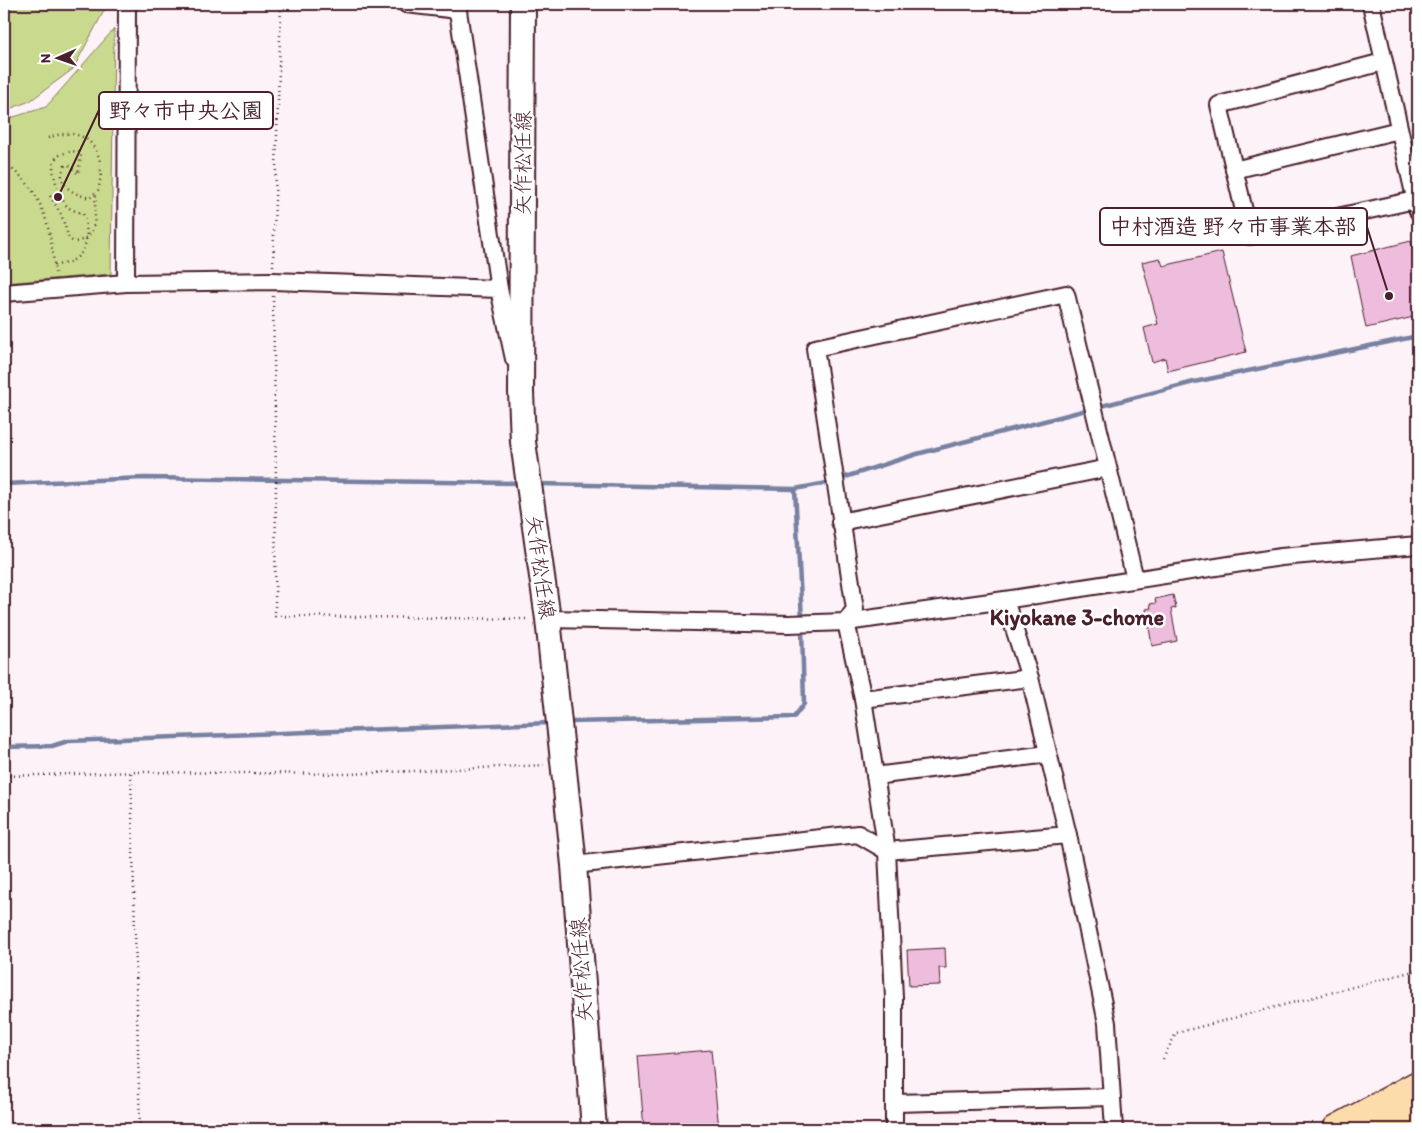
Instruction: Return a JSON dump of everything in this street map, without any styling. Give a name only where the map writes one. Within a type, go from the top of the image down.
[{"type":"highway","points":[[1337,1129],[1418,1085]]},
{"type":"highway","points":[[1382,1129],[1418,1108]]},
{"type":"main road","name":"矢作松任線","points":[[523,4],[521,392],[523,442],[548,620],[574,866],[594,1129]]},
{"type":"street","points":[[126,283],[127,4]]},
{"type":"street","points":[[406,4],[458,7],[499,289],[521,392]]},
{"type":"street","points":[[1371,4],[1417,206],[1250,236],[1219,105],[1383,62]]},
{"type":"street","points":[[1234,170],[1399,130]]},
{"type":"street","points":[[4,293],[126,283],[273,281],[499,289]]},
{"type":"street","points":[[838,622],[854,609],[815,348],[1066,294],[1135,579]]},
{"type":"street","points":[[840,522],[1108,468]]},
{"type":"street","points":[[548,620],[796,624],[838,622],[1005,600],[1281,558],[1418,545]]},
{"type":"street","points":[[1005,600],[1030,678],[1068,835],[1106,1023],[1110,1097],[1114,1129]]},
{"type":"street","points":[[838,622],[863,700],[887,851],[896,1103],[894,1129]]},
{"type":"street","points":[[863,700],[1030,678]]},
{"type":"street","points":[[875,776],[1048,754]]},
{"type":"street","points":[[574,866],[858,834],[887,851],[1068,835]]},
{"type":"street","points":[[896,1103],[1110,1097]]},
{"type":"path","points":[[281,4],[273,281],[276,478],[275,616],[548,620]]},
{"type":"path","points":[[48,138],[66,133],[77,133],[86,137],[98,154],[100,182],[96,193],[95,226],[85,239],[74,242],[70,239],[62,214],[50,196]]},
{"type":"path","points":[[54,265],[68,265],[75,261],[85,247],[85,239],[83,214],[69,208],[58,191],[52,170],[53,162],[59,156],[68,152],[78,152],[82,155],[78,174],[69,165],[65,166],[62,171],[66,187],[73,194],[90,198],[96,193]]},
{"type":"path","points":[[4,164],[14,170],[35,194],[42,206],[52,240],[55,273]]},
{"type":"path","points":[[4,776],[131,772],[346,774],[563,764]]},
{"type":"path","points":[[131,772],[140,1129]]},
{"type":"path","points":[[1163,1059],[1176,1033],[1418,970]]},
{"type":"green space","points":[[4,4],[105,4],[105,9],[73,69],[30,101],[4,111]]},
{"type":"green space","points":[[114,29],[111,274],[4,283],[4,120],[46,107]]},
{"type":"building","points":[[1411,241],[1418,276],[1418,316],[1366,328],[1351,256]]},
{"type":"building","points":[[1222,252],[1246,352],[1168,371],[1165,358],[1152,362],[1144,328],[1158,324],[1142,262],[1160,258],[1163,266]]},
{"type":"building","points":[[1173,595],[1176,608],[1171,609],[1177,641],[1152,646],[1146,609],[1151,608],[1150,604],[1156,603],[1155,599]]},
{"type":"building","points":[[945,948],[946,968],[939,968],[940,985],[909,986],[907,950]]},
{"type":"building","points":[[711,1050],[719,1129],[644,1129],[638,1056]]},
{"type":"waterway","points":[[839,479],[917,454],[1194,382],[1418,336]]},
{"type":"waterway","points":[[4,484],[144,478],[517,483]]},
{"type":"waterway","points":[[539,484],[795,489],[832,482]]},
{"type":"waterway","points":[[795,489],[802,620]]},
{"type":"waterway","points":[[570,722],[794,717],[804,704],[802,628]]},
{"type":"waterway","points":[[4,747],[52,746],[68,741],[550,723]]},
{"type":"place","name":"野々市中央公園","points":[[58,197]]},
{"type":"place","name":"中村酒造 野々市事業本部","points":[[1389,296]]},
{"type":"district","name":"Kiyokane 3-chome","points":[[1077,617]]}]
